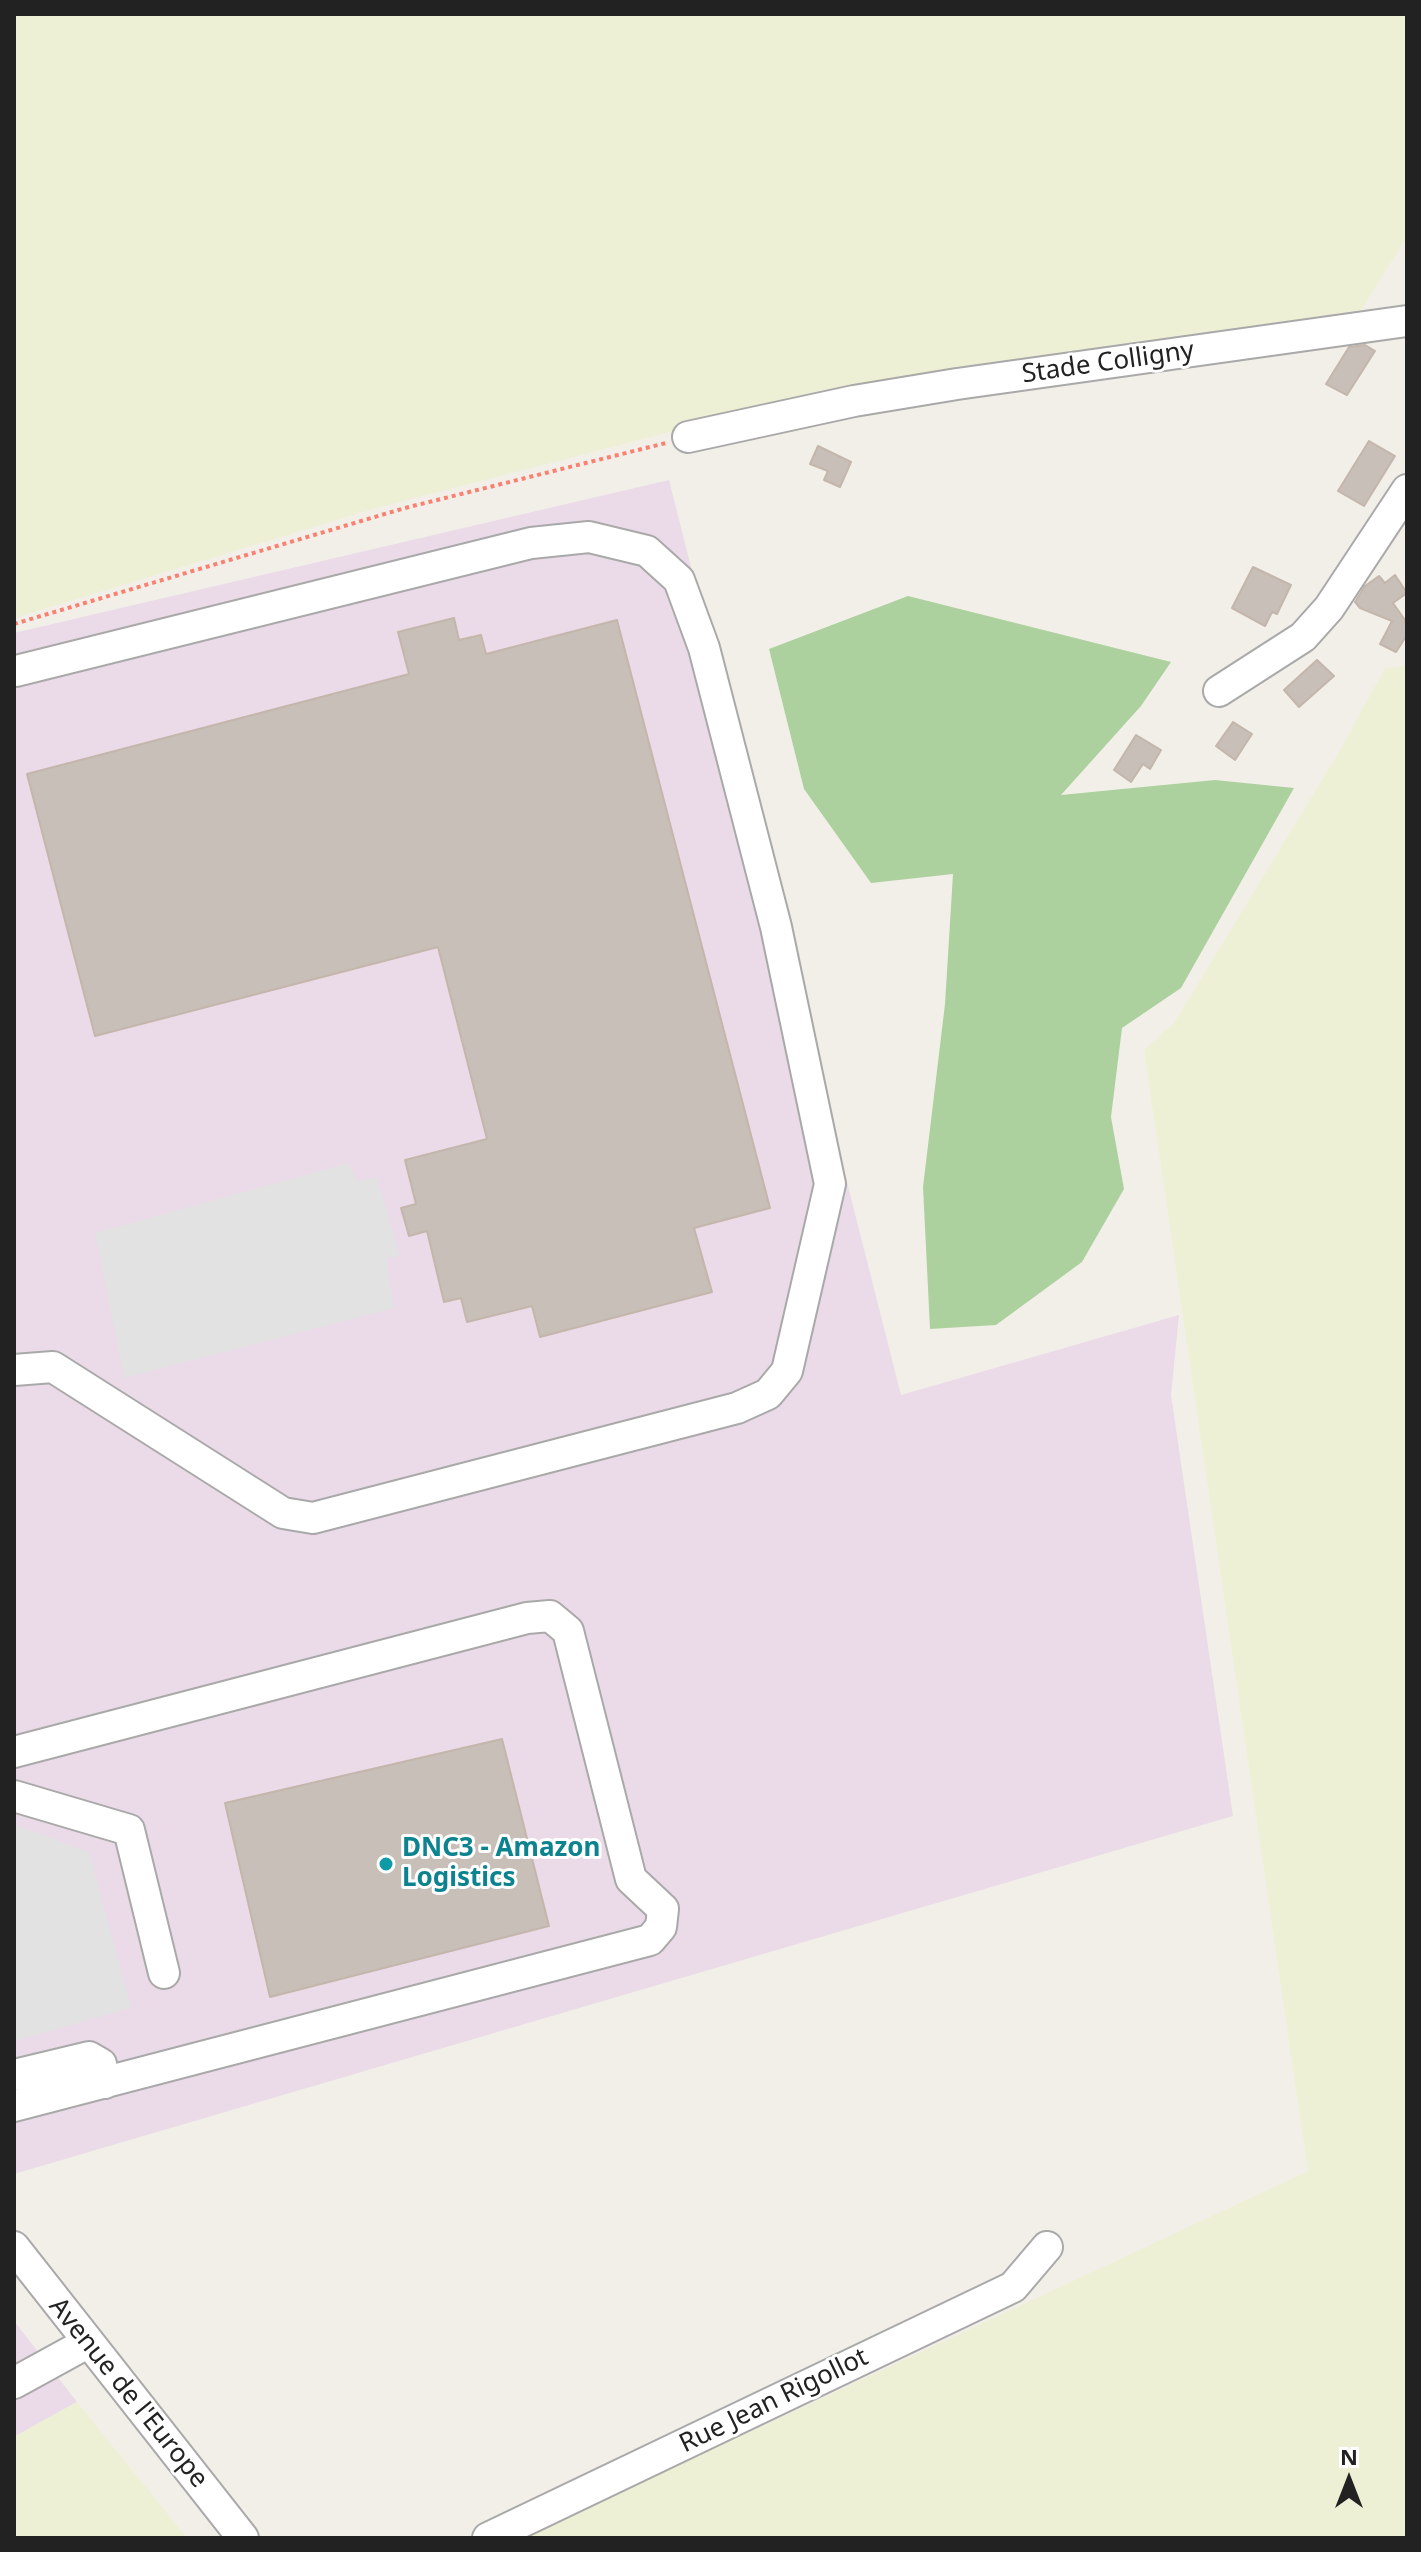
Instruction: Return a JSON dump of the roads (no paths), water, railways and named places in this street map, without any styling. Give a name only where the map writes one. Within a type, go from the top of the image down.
[{"type":"street","name":"Stade Colligny","points":[[688,437],[809,410],[957,384],[1407,321]]},
{"type":"street","points":[[1219,691],[1303,637],[1329,608],[1407,490]]},
{"type":"street","points":[[14,1370],[53,1367],[283,1513],[313,1518],[737,1408],[768,1394],[787,1371],[830,1184],[776,927],[704,648],[679,580],[647,551],[589,537],[531,543],[16,671]]},
{"type":"street","points":[[14,1752],[527,1618],[550,1616],[568,1631],[631,1879],[663,1909],[661,1927],[650,1940],[14,2106]]},
{"type":"street","points":[[14,1796],[129,1830],[164,1973]]},
{"type":"street","points":[[14,2075],[89,2057],[101,2064],[105,2083]]},
{"type":"street","name":"Avenue de l'Europe","points":[[14,2247],[243,2538]]},
{"type":"street","name":"Rue Jean Rigollot","points":[[488,2538],[1013,2287],[1047,2247]]},
{"type":"street","points":[[14,2383],[87,2343]]},
{"type":"place","name":"DNC3 - Amazon Logistics","points":[[386,1864]]}]
